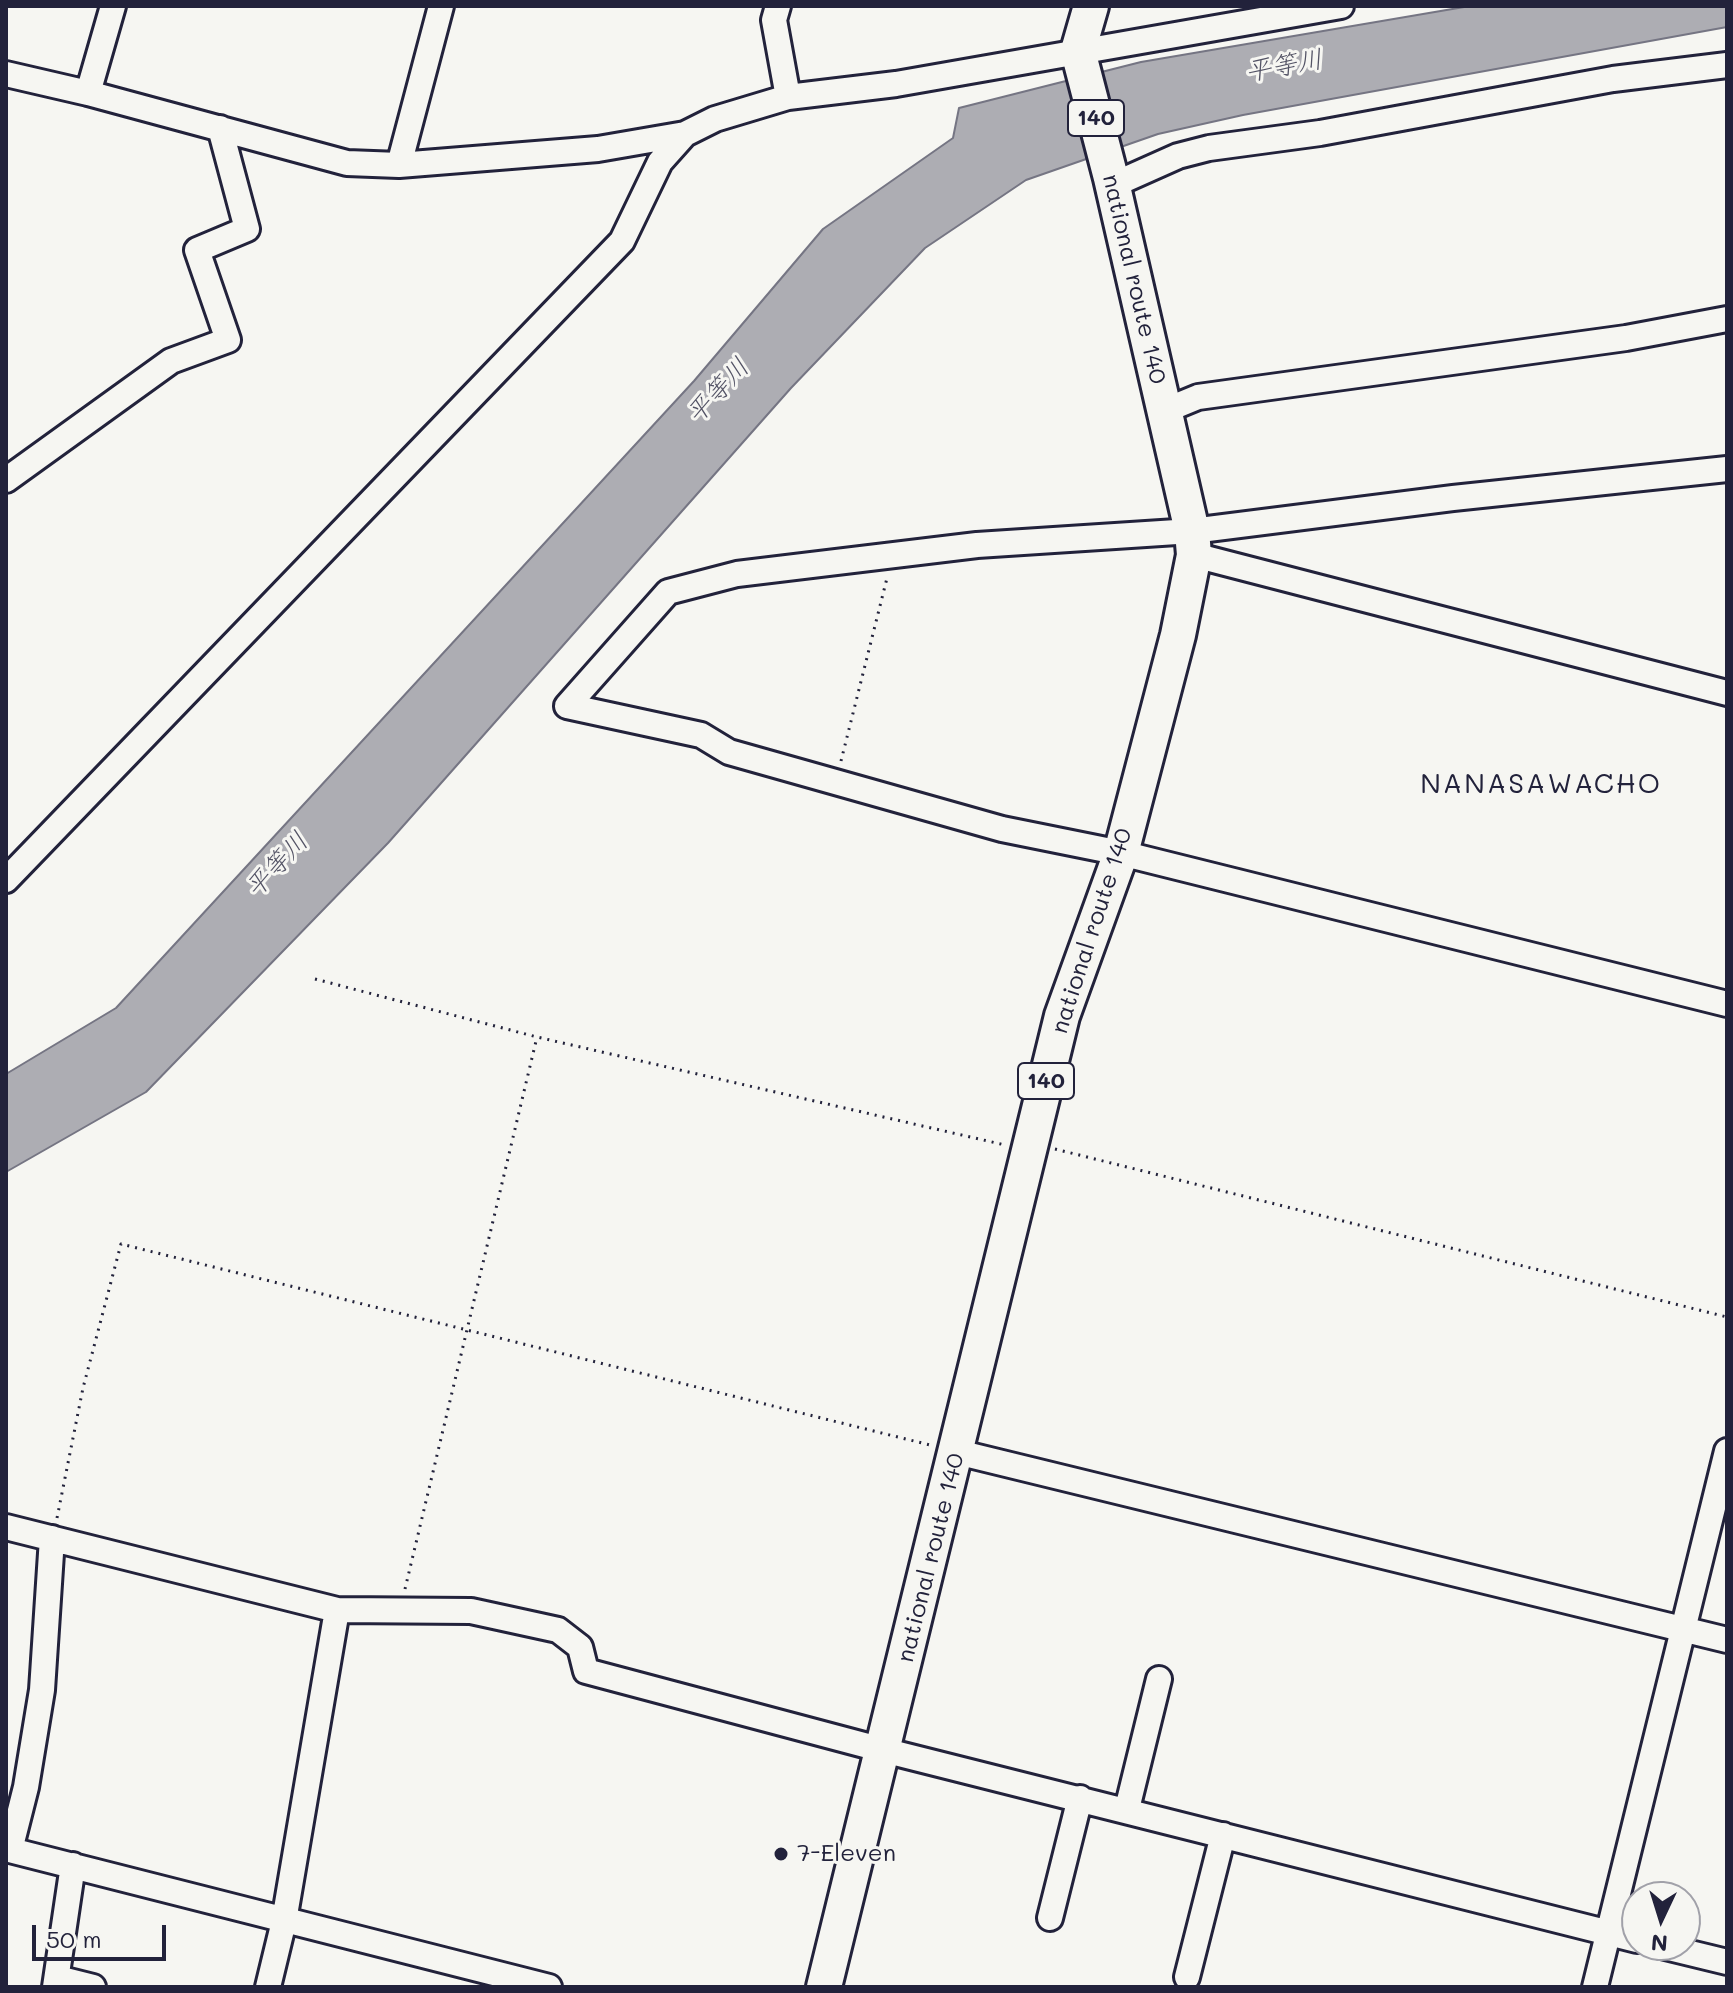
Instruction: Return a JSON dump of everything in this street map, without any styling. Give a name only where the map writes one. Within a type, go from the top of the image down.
[{"type":"highway","points":[[1080,55],[1091,6]]},
{"type":"highway","name":"national route 140","points":[[824,1987],[1062,1016],[1121,853],[1178,635],[1193,543],[1112,181],[1080,55]]},
{"type":"street","points":[[88,93],[113,6]]},
{"type":"street","points":[[399,165],[441,6]]},
{"type":"street","points":[[778,6],[774,20],[788,97]]},
{"type":"street","points":[[6,74],[347,163],[399,165],[598,149],[685,134],[715,119],[788,97],[896,84],[1080,55],[1341,6]]},
{"type":"street","points":[[1112,181],[1178,156],[1209,148],[1320,133],[1613,79],[1727,65]]},
{"type":"street","points":[[6,480],[171,361],[228,340],[197,250],[247,229],[220,128]]},
{"type":"street","points":[[6,880],[622,241],[660,162],[685,134]]},
{"type":"street","points":[[1164,411],[1198,397],[1626,338],[1727,319]]},
{"type":"street","points":[[1727,469],[1674,478],[1453,498],[1193,543],[977,545],[737,574],[668,592],[567,706],[701,735],[729,752],[1002,829],[1121,853],[1727,1004]]},
{"type":"street","points":[[1193,543],[1727,693]]},
{"type":"street","points":[[1595,1987],[1727,1451]]},
{"type":"street","points":[[957,1452],[1727,1640]]},
{"type":"street","points":[[6,1527],[337,1610],[471,1611],[558,1630],[580,1647],[586,1671],[883,1750],[1127,1809],[1621,1936]]},
{"type":"street","points":[[52,1538],[42,1690],[26,1787],[8,1850],[549,1987]]},
{"type":"street","points":[[268,1987],[284,1921],[337,1610]]},
{"type":"street","points":[[1127,1809],[1159,1679]]},
{"type":"street","points":[[1050,1918],[1080,1798]]},
{"type":"street","points":[[1187,1977],[1223,1835]]},
{"type":"street","points":[[73,1865],[56,1982],[93,1987]]},
{"type":"street","points":[[1701,1956],[1727,1962]]},
{"type":"path","points":[[836,780],[892,555]]},
{"type":"path","points":[[315,979],[537,1037],[1028,1151],[1058,1149],[1727,1317]]},
{"type":"path","points":[[400,1609],[537,1037]]},
{"type":"path","points":[[52,1538],[83,1388],[121,1244],[957,1452]]},
{"type":"water","name":"平等川","points":[[1470,6],[1727,6],[1727,27],[1243,115],[1158,134],[1026,180],[925,248],[791,388],[388,843],[146,1092],[6,1172],[6,1074],[116,1008],[694,381],[823,229],[953,138],[959,108],[1141,62]]},
{"type":"place","name":"7-Eleven","points":[[781,1854]]},
{"type":"district","name":"NANASAWACHO","points":[[1541,784]]}]
